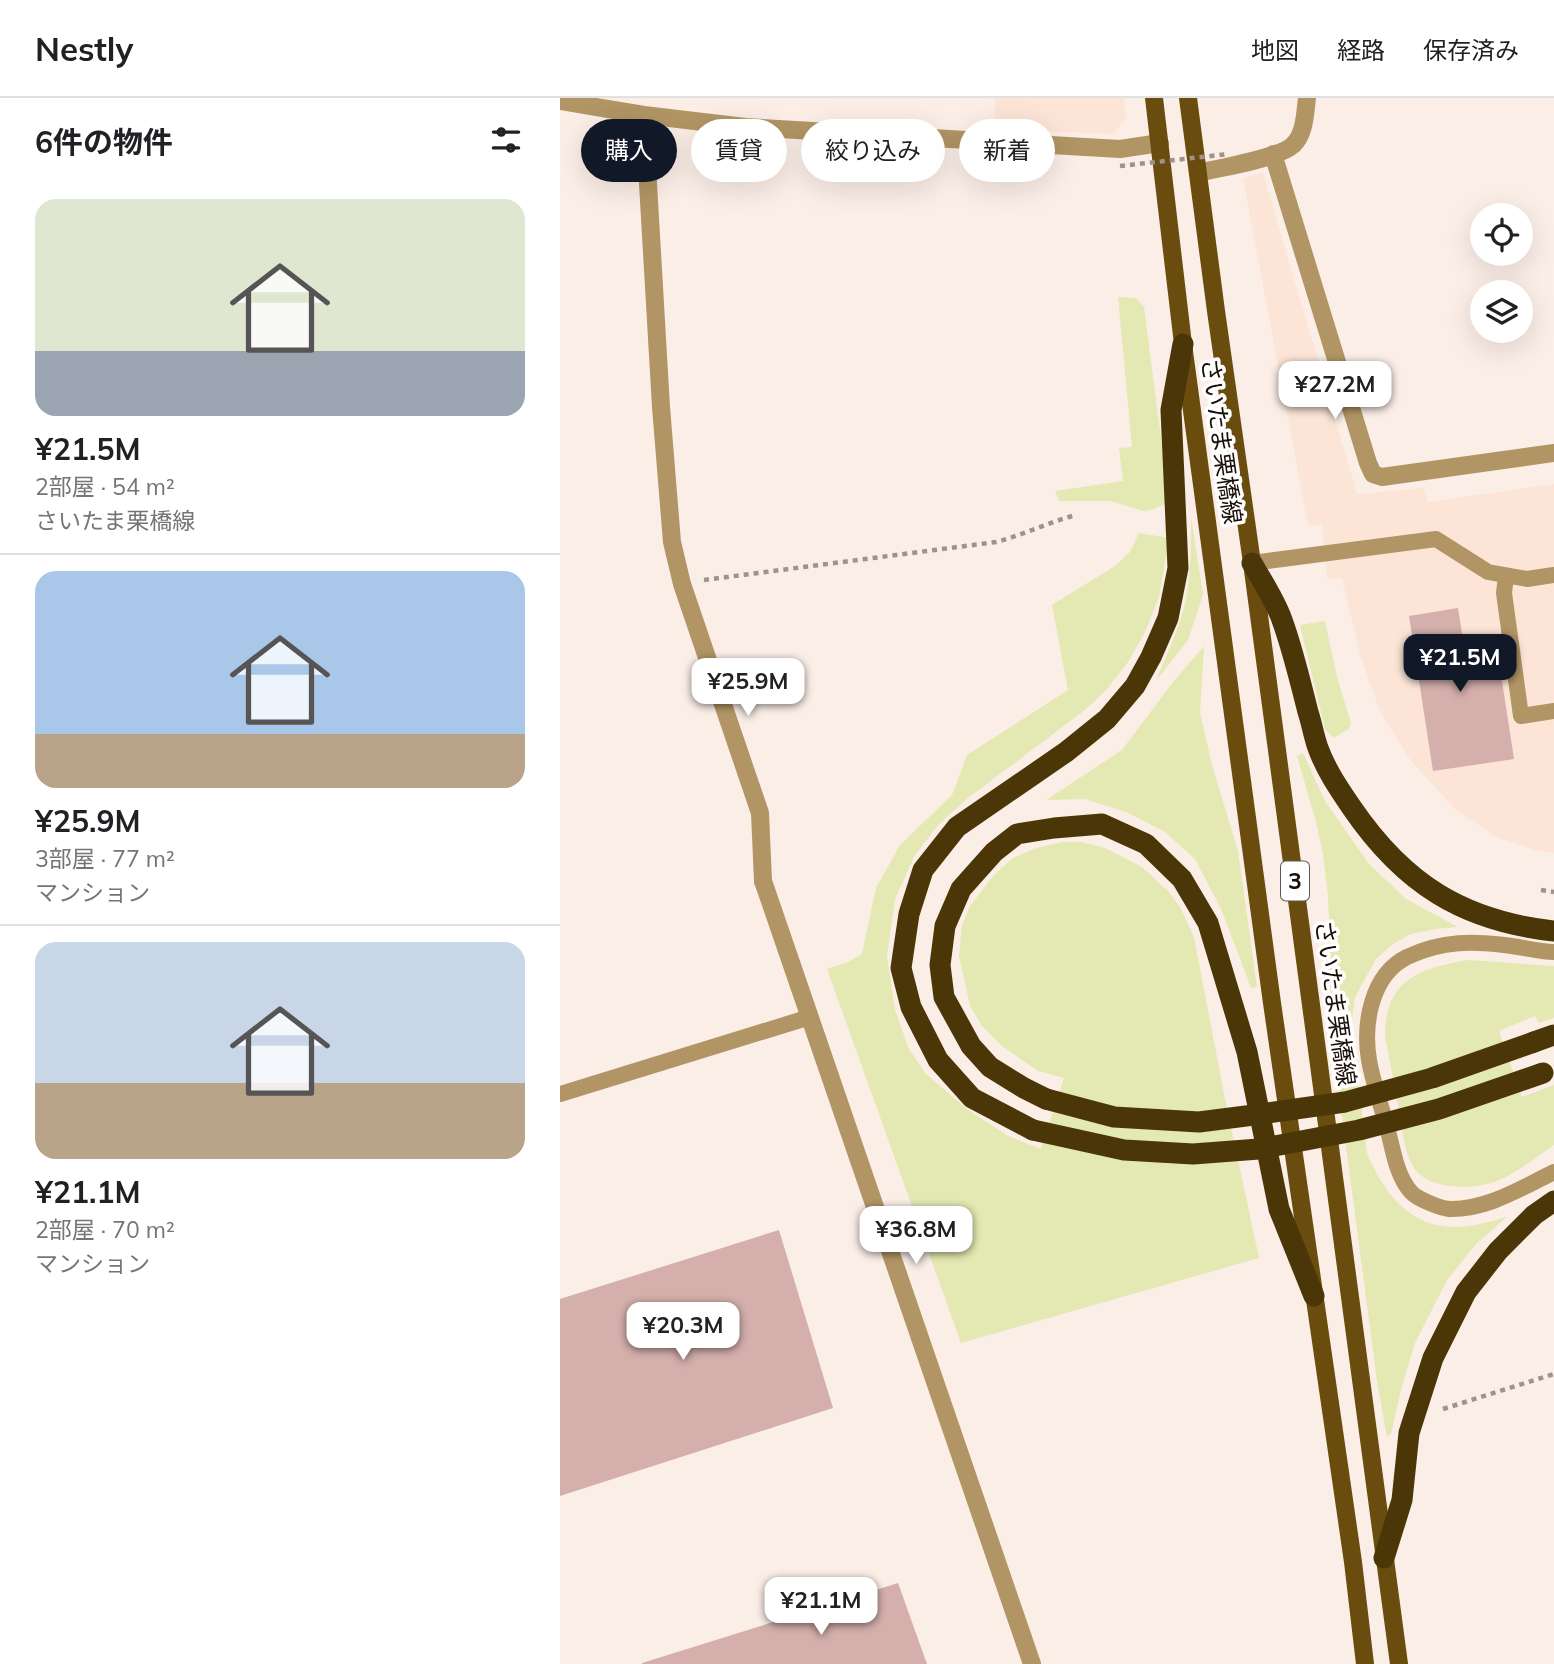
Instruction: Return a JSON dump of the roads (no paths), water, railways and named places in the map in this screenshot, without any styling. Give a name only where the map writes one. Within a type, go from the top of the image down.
[{"type":"highway","points":[[1183,344],[1171,410],[1178,568],[1168,618],[1151,657],[1135,686],[1107,719],[1066,752],[957,827],[923,870],[909,914],[901,968],[911,1006],[938,1060],[972,1098],[1033,1130],[1124,1150],[1193,1154],[1259,1149],[1359,1130],[1438,1109],[1548,1071]]},
{"type":"highway","points":[[1252,563],[1281,617],[1318,749],[1335,782],[1380,845],[1422,885],[1444,899],[1495,920],[1554,931]]},
{"type":"highway","points":[[1314,1296],[1279,1209],[1247,1052],[1209,923],[1182,879],[1146,844],[1102,824],[1017,834],[994,852],[961,889],[945,926],[940,965],[944,998],[971,1046],[990,1067],[1046,1099],[1114,1117],[1199,1122],[1235,1118],[1345,1102],[1433,1078],[1544,1038]]},
{"type":"highway","points":[[1384,1558],[1402,1500],[1409,1433],[1433,1358],[1466,1292],[1498,1251],[1534,1215],[1554,1201]]},
{"type":"main road","name":"さいたま栗橋線","points":[[1154,98],[1183,344],[1365,1664]]},
{"type":"main road","name":"さいたま栗橋線","points":[[1188,98],[1399,1664]]},
{"type":"street","points":[[1198,173],[1245,163],[1293,146],[1301,133],[1307,98]]},
{"type":"street","points":[[560,101],[644,115],[745,127],[1120,149],[1160,143]]},
{"type":"street","points":[[644,115],[661,407],[676,564],[760,813],[763,881],[1032,1664]]},
{"type":"street","points":[[1273,154],[1373,474],[1382,477],[1554,453]]},
{"type":"lane","points":[[1252,563],[1436,539],[1488,572],[1527,579],[1554,575]]},
{"type":"lane","points":[[1506,576],[1504,593],[1521,716],[1554,711]]},
{"type":"lane","points":[[1554,951],[1460,942],[1435,946],[1405,958],[1387,973],[1373,995],[1368,1020],[1369,1059],[1399,1174],[1412,1194],[1447,1209],[1476,1206],[1503,1198],[1554,1172]]},
{"type":"lane","points":[[560,1094],[810,1017]]}]
